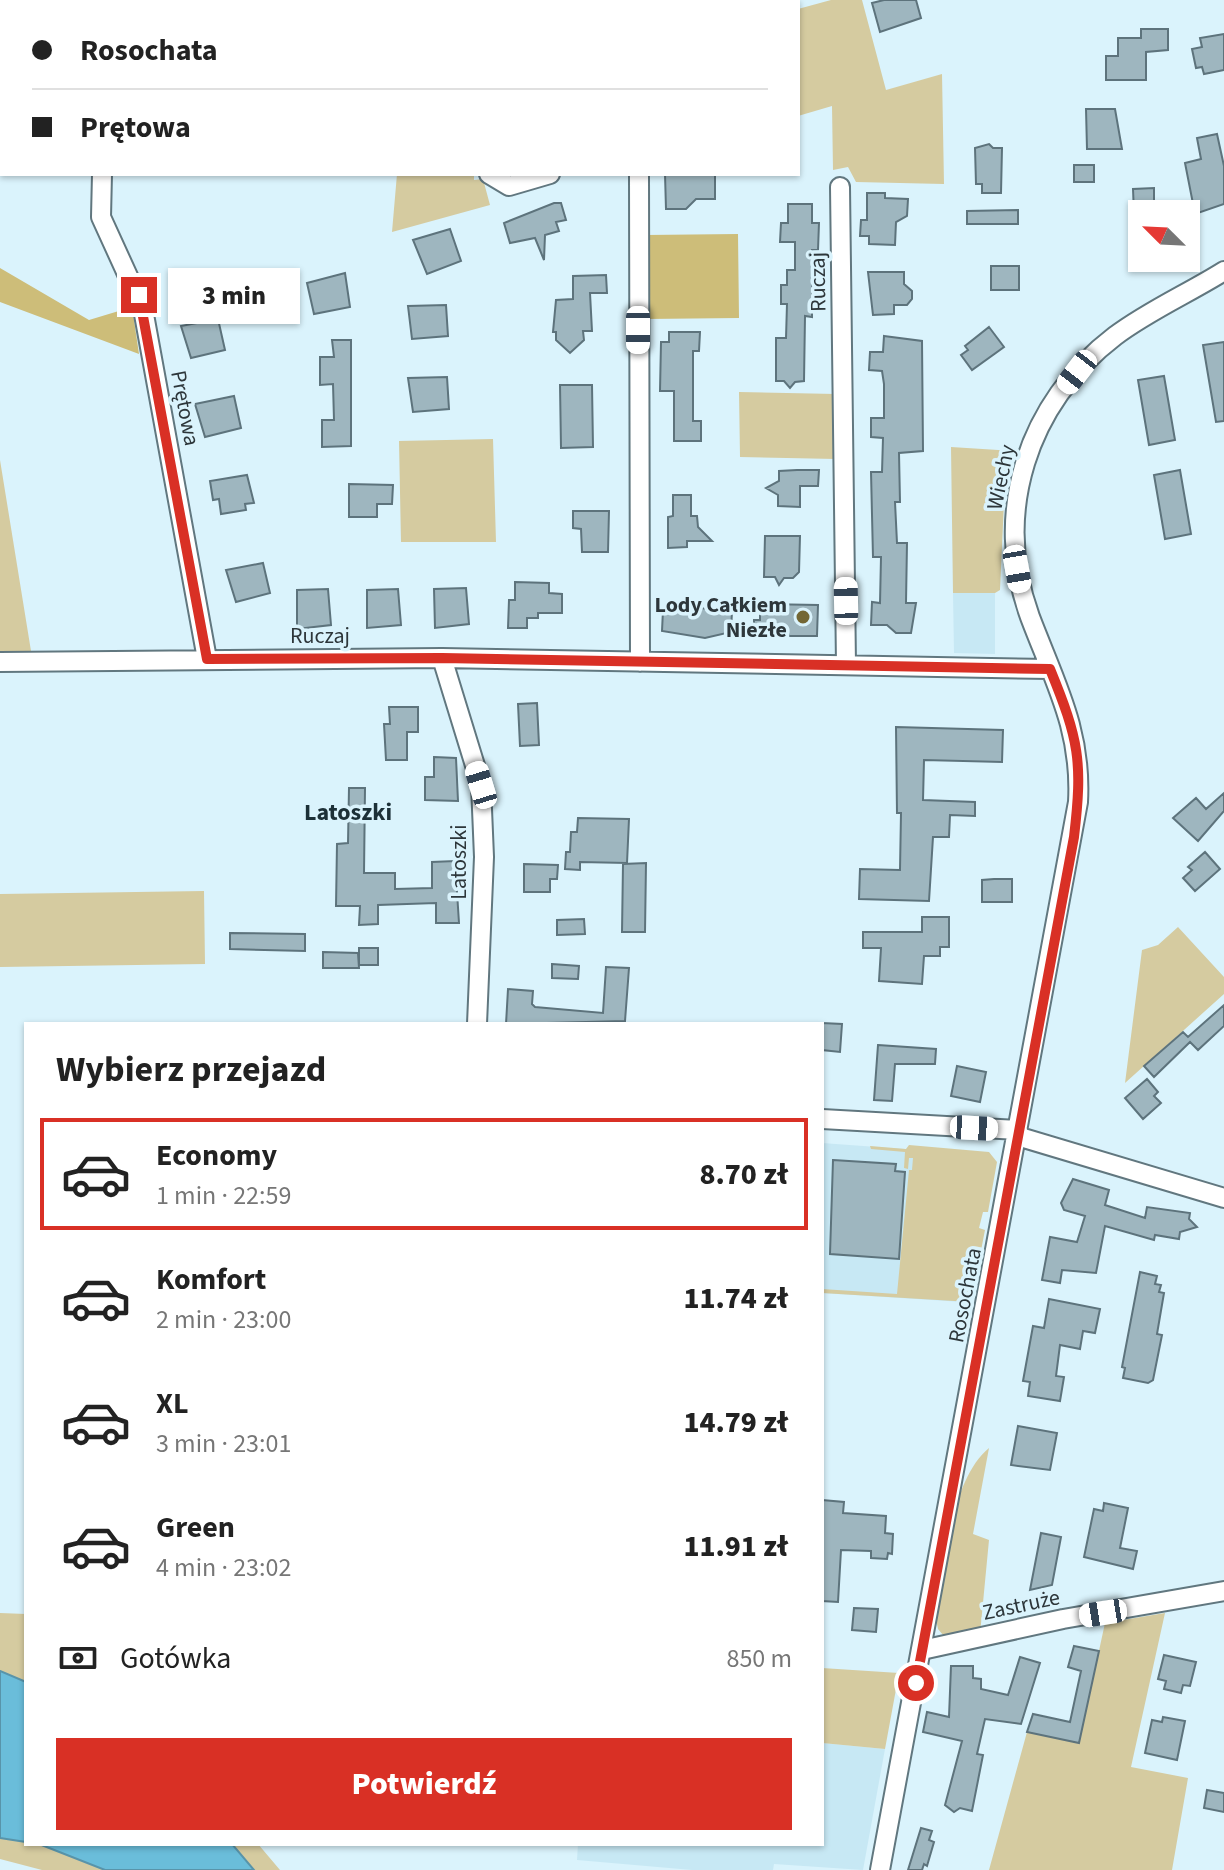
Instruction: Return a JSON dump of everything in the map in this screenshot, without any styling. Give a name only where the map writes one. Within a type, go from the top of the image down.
[{"type":"street","name":"Prętowa","points":[[102,176],[101,217],[143,309],[207,659]]},
{"type":"street","points":[[492,176],[509,186],[543,176]]},
{"type":"street","points":[[639,176],[640,662]]},
{"type":"street","name":"Ruczaj","points":[[840,187],[846,665]]},
{"type":"street","name":"Wiechy","points":[[1074,727],[1021,592],[1013,545],[1014,506],[1026,453],[1049,407],[1077,372],[1115,336],[1224,271]]},
{"type":"street","name":"Ruczaj","points":[[0,662],[442,658],[1050,669]]},
{"type":"street","name":"Latoszki","points":[[442,658],[481,785],[484,857],[477,1022]]},
{"type":"street","name":"Rosochata","points":[[880,1870],[1074,837],[1080,764],[1074,727]]},
{"type":"street","points":[[824,1119],[1018,1133],[1224,1198]]},
{"type":"street","name":"Zastruże","points":[[922,1650],[1063,1619],[1224,1591]]},
{"type":"shaded area","points":[[831,0],[862,0],[886,90],[942,74],[944,184],[856,182],[848,167],[833,170],[832,106],[800,115],[800,8]]},
{"type":"shaded area","points":[[397,176],[474,176],[474,180],[483,179],[490,205],[392,232]]},
{"type":"shaded area","points":[[738,234],[739,318],[646,319],[646,235]]},
{"type":"shaded area","points":[[0,268],[89,320],[132,307],[139,354],[0,302]]},
{"type":"shaded area","points":[[739,392],[836,394],[836,459],[740,457]]},
{"type":"shaded area","points":[[493,439],[496,542],[401,542],[399,441]]},
{"type":"shaded area","points":[[951,447],[1014,451],[1004,502],[1000,590],[995,593],[953,593]]},
{"type":"shaded area","points":[[0,460],[31,651],[0,651]]},
{"type":"shaded area","points":[[953,593],[995,593],[995,654],[954,653]]},
{"type":"shaded area","points":[[204,891],[205,964],[0,967],[0,894]]},
{"type":"shaded area","points":[[1178,927],[1224,977],[1224,994],[1125,1083],[1142,950],[1158,945]]},
{"type":"shaded area","points":[[824,1143],[987,1155],[963,1302],[824,1293]]},
{"type":"shaded area","points":[[909,1145],[989,1152],[997,1162],[988,1212],[983,1212],[979,1228],[985,1230],[971,1302],[824,1293],[824,1289],[897,1294],[909,1170],[912,1170],[913,1158],[909,1158],[908,1169],[904,1168],[905,1152],[871,1149],[870,1146],[906,1149]]},
{"type":"shaded area","points":[[989,1448],[973,1534],[989,1540],[980,1634],[948,1641],[938,1629],[936,1619],[951,1527],[965,1482]]},
{"type":"shaded area","points":[[0,1613],[24,1614],[24,1846],[260,1846],[280,1870],[42,1870],[0,1859]]},
{"type":"shaded area","points":[[1165,1613],[1131,1767],[1188,1778],[1172,1870],[989,1870],[1027,1732],[1079,1743],[1105,1623]]},
{"type":"shaded area","points":[[824,1668],[899,1673],[885,1749],[824,1743]]},
{"type":"shaded area","points":[[824,1743],[885,1749],[863,1870],[774,1864],[773,1870],[692,1870],[577,1860],[578,1846],[824,1846]]},
{"type":"water","points":[[0,1671],[24,1681],[24,1842],[0,1838]]},
{"type":"water","points":[[44,1846],[234,1846],[254,1870],[105,1870]]},
{"type":"building","points":[[916,0],[921,18],[880,32],[872,3]]},
{"type":"building","points":[[1141,29],[1168,29],[1168,50],[1146,52],[1146,80],[1106,80],[1106,56],[1118,56],[1118,38],[1141,38]]},
{"type":"building","points":[[1224,34],[1224,70],[1204,74],[1202,67],[1196,68],[1192,49],[1202,47],[1200,38]]},
{"type":"building","points":[[1086,109],[1115,109],[1122,149],[1087,149]]},
{"type":"building","points":[[1217,134],[1224,166],[1224,204],[1200,212],[1200,200],[1192,200],[1185,163],[1201,159],[1197,138]]},
{"type":"building","points":[[989,144],[993,148],[1002,148],[1001,193],[982,193],[982,184],[976,184],[975,148]]},
{"type":"building","points":[[1074,165],[1094,165],[1094,182],[1074,182]]},
{"type":"building","points":[[665,176],[715,176],[715,199],[696,199],[686,209],[666,209]]},
{"type":"building","points":[[1154,188],[1154,200],[1133,200],[1133,189]]},
{"type":"building","points":[[867,193],[885,193],[885,198],[908,199],[907,216],[896,222],[895,245],[869,244],[869,236],[860,236],[861,220],[867,220]]},
{"type":"building","points":[[561,203],[566,220],[556,222],[559,231],[545,235],[544,260],[535,238],[510,243],[504,223]]},
{"type":"building","points":[[788,204],[812,204],[812,223],[819,223],[818,250],[812,250],[812,317],[805,316],[804,381],[795,382],[790,388],[784,381],[776,381],[776,338],[786,338],[787,304],[781,304],[781,285],[787,285],[787,270],[795,270],[795,242],[780,242],[781,223],[788,223]]},
{"type":"building","points":[[1018,210],[1018,224],[967,224],[967,211]]},
{"type":"building","points":[[450,229],[461,261],[427,274],[413,240]]},
{"type":"building","points":[[991,266],[1019,266],[1019,290],[991,290]]},
{"type":"building","points":[[868,272],[904,272],[904,284],[912,291],[912,299],[907,305],[894,305],[894,314],[873,315]]},
{"type":"building","points":[[345,273],[350,307],[314,314],[307,283]]},
{"type":"building","points":[[606,275],[607,293],[590,293],[592,331],[583,331],[584,340],[570,353],[556,340],[556,332],[553,332],[556,300],[573,299],[573,276]]},
{"type":"building","points":[[446,305],[448,336],[412,339],[408,306]]},
{"type":"building","points":[[218,319],[225,350],[191,358],[181,326]]},
{"type":"building","points":[[989,327],[1004,347],[972,370],[961,355],[968,350],[965,346]]},
{"type":"building","points":[[669,332],[700,332],[699,351],[693,351],[693,421],[701,421],[701,441],[674,441],[674,391],[660,391],[661,342],[669,342]]},
{"type":"building","points":[[884,336],[922,341],[923,451],[899,453],[900,502],[895,502],[897,543],[907,543],[906,603],[916,603],[911,633],[896,633],[887,625],[871,625],[872,602],[880,603],[881,557],[873,557],[871,472],[882,472],[883,438],[871,437],[871,418],[884,418],[884,384],[882,371],[869,370],[870,352],[883,352]]},
{"type":"building","points":[[332,340],[351,340],[351,446],[322,447],[322,420],[334,420],[333,384],[320,385],[320,357],[334,357]]},
{"type":"building","points":[[1224,342],[1224,421],[1216,422],[1203,345]]},
{"type":"building","points":[[1164,376],[1175,440],[1149,445],[1138,380]]},
{"type":"building","points":[[447,377],[449,409],[413,412],[408,378]]},
{"type":"building","points":[[560,385],[592,385],[593,447],[561,448]]},
{"type":"building","points":[[234,396],[241,428],[205,437],[195,404]]},
{"type":"building","points":[[819,470],[818,486],[800,486],[800,507],[778,506],[778,495],[766,488],[779,481],[779,471]]},
{"type":"building","points":[[1180,470],[1191,534],[1165,539],[1154,475]]},
{"type":"building","points":[[247,475],[254,503],[245,504],[246,510],[221,514],[219,499],[213,500],[210,481]]},
{"type":"building","points":[[349,484],[393,485],[392,504],[377,504],[377,517],[349,517]]},
{"type":"building","points":[[673,495],[691,495],[691,516],[697,516],[698,527],[712,541],[687,541],[687,547],[668,548],[668,517],[673,516]]},
{"type":"building","points":[[573,511],[609,511],[608,552],[582,552],[581,529],[573,528]]},
{"type":"building","points":[[765,536],[800,536],[799,572],[793,578],[784,578],[779,585],[775,577],[764,577]]},
{"type":"building","points":[[263,563],[270,593],[236,602],[226,570]]},
{"type":"building","points":[[515,582],[549,583],[549,593],[562,594],[562,613],[538,613],[538,618],[527,618],[527,628],[508,628],[509,600],[515,600]]},
{"type":"building","points":[[466,588],[469,624],[435,628],[434,589]]},
{"type":"building","points":[[328,589],[331,625],[297,629],[297,590]]},
{"type":"building","points":[[398,589],[401,625],[367,628],[367,590]]},
{"type":"building","points":[[760,604],[818,605],[817,636],[754,636],[754,620],[760,620]]},
{"type":"building","points":[[687,607],[732,611],[731,632],[705,638],[662,631],[663,610],[683,611]]},
{"type":"building","points":[[537,703],[539,745],[520,746],[518,704]]},
{"type":"building","points":[[389,707],[418,707],[418,732],[407,732],[407,760],[386,760],[384,724],[390,724]]},
{"type":"building","points":[[896,727],[1003,730],[1002,762],[924,760],[923,800],[975,802],[975,816],[950,815],[949,837],[933,837],[929,901],[859,899],[860,869],[900,870],[901,813],[897,813]]},
{"type":"building","points":[[434,757],[456,758],[458,801],[425,800],[425,777],[434,777]]},
{"type":"building","points":[[349,788],[365,788],[364,873],[395,873],[395,889],[432,888],[432,862],[455,861],[459,923],[436,923],[436,903],[378,905],[378,924],[359,925],[360,906],[336,906],[337,844],[348,843]]},
{"type":"building","points":[[1224,793],[1224,811],[1198,841],[1173,818],[1196,798],[1206,809]]},
{"type":"building","points":[[578,818],[629,819],[627,863],[580,862],[580,870],[565,869],[571,832],[577,832]]},
{"type":"building","points":[[1205,852],[1220,869],[1195,891],[1183,878],[1192,870],[1188,867]]},
{"type":"building","points":[[646,863],[645,932],[622,932],[623,864]]},
{"type":"building","points":[[524,864],[558,865],[557,879],[550,879],[550,892],[524,892]]},
{"type":"building","points":[[1012,879],[1012,902],[982,902],[982,880]]},
{"type":"building","points":[[922,917],[949,917],[949,947],[940,947],[940,956],[924,956],[922,984],[879,981],[881,948],[863,948],[863,932],[922,932]]},
{"type":"building","points":[[584,919],[585,934],[557,935],[557,920]]},
{"type":"building","points":[[230,933],[305,934],[305,951],[230,949]]},
{"type":"building","points":[[359,948],[378,948],[378,965],[359,965]]},
{"type":"building","points":[[323,952],[358,953],[359,968],[323,968]]},
{"type":"building","points":[[552,964],[579,966],[578,979],[552,978]]},
{"type":"building","points":[[606,967],[629,968],[625,1021],[506,1022],[508,989],[533,991],[532,1004],[535,1007],[603,1013]]},
{"type":"building","points":[[1224,1005],[1224,1026],[1198,1050],[1190,1042],[1154,1077],[1144,1066],[1183,1032],[1188,1037]]},
{"type":"building","points":[[824,1023],[842,1024],[840,1052],[824,1050]]},
{"type":"building","points":[[878,1045],[936,1049],[935,1064],[895,1064],[892,1101],[874,1100]]},
{"type":"building","points":[[957,1066],[986,1072],[980,1102],[951,1096]]},
{"type":"building","points":[[1147,1079],[1158,1092],[1154,1096],[1161,1103],[1143,1119],[1125,1098]]},
{"type":"building","points":[[833,1160],[896,1164],[895,1171],[905,1172],[899,1259],[830,1254]]},
{"type":"building","points":[[1073,1179],[1109,1190],[1105,1205],[1145,1218],[1147,1207],[1190,1213],[1189,1219],[1197,1227],[1180,1232],[1179,1239],[1155,1235],[1154,1240],[1105,1226],[1096,1273],[1062,1270],[1060,1283],[1042,1280],[1050,1237],[1077,1242],[1085,1216],[1064,1210],[1061,1203]]},
{"type":"building","points":[[1140,1272],[1157,1276],[1155,1284],[1161,1285],[1159,1292],[1164,1293],[1157,1334],[1162,1335],[1153,1380],[1148,1383],[1123,1378],[1125,1368],[1122,1367]]},
{"type":"building","points":[[1049,1299],[1100,1309],[1095,1333],[1083,1331],[1080,1349],[1060,1345],[1056,1376],[1064,1377],[1060,1401],[1028,1396],[1030,1382],[1023,1381],[1033,1326],[1044,1328]]},
{"type":"building","points":[[1018,1426],[1057,1433],[1050,1470],[1011,1465]]},
{"type":"building","points":[[824,1500],[844,1502],[843,1513],[886,1516],[885,1533],[893,1534],[892,1554],[888,1553],[887,1559],[871,1558],[871,1551],[841,1550],[838,1602],[824,1601]]},
{"type":"building","points":[[1104,1503],[1128,1508],[1120,1548],[1137,1551],[1133,1569],[1084,1557],[1094,1509],[1103,1511]]},
{"type":"building","points":[[1041,1533],[1061,1537],[1052,1585],[1030,1590]]},
{"type":"building","points":[[854,1608],[878,1609],[876,1632],[852,1630]]},
{"type":"building","points":[[1074,1646],[1099,1651],[1079,1743],[1027,1732],[1033,1714],[1070,1722],[1081,1671],[1068,1667]]},
{"type":"building","points":[[1164,1655],[1196,1662],[1190,1686],[1183,1685],[1181,1693],[1164,1689],[1166,1681],[1158,1679]]},
{"type":"building","points":[[1020,1657],[1040,1663],[1021,1724],[985,1719],[977,1754],[983,1755],[972,1811],[960,1808],[954,1812],[945,1805],[962,1741],[923,1732],[927,1712],[949,1717],[951,1666],[973,1666],[973,1678],[981,1679],[981,1689],[1008,1695]]},
{"type":"building","points":[[1163,1717],[1185,1721],[1177,1760],[1145,1753],[1152,1720],[1162,1722]]},
{"type":"building","points":[[1207,1790],[1224,1793],[1224,1812],[1204,1808]]},
{"type":"building","points":[[921,1828],[932,1831],[929,1840],[934,1842],[927,1866],[924,1864],[922,1870],[908,1870]]},
{"type":"place","name":"Lody Całkiem Niezłe","points":[[803,617]]},
{"type":"district","name":"Latoszki","points":[[348,812]]},
{"type":"route","points":[[139,295],[207,659],[442,658],[1050,669],[1074,727],[1080,764],[1074,837],[916,1683]]}]
